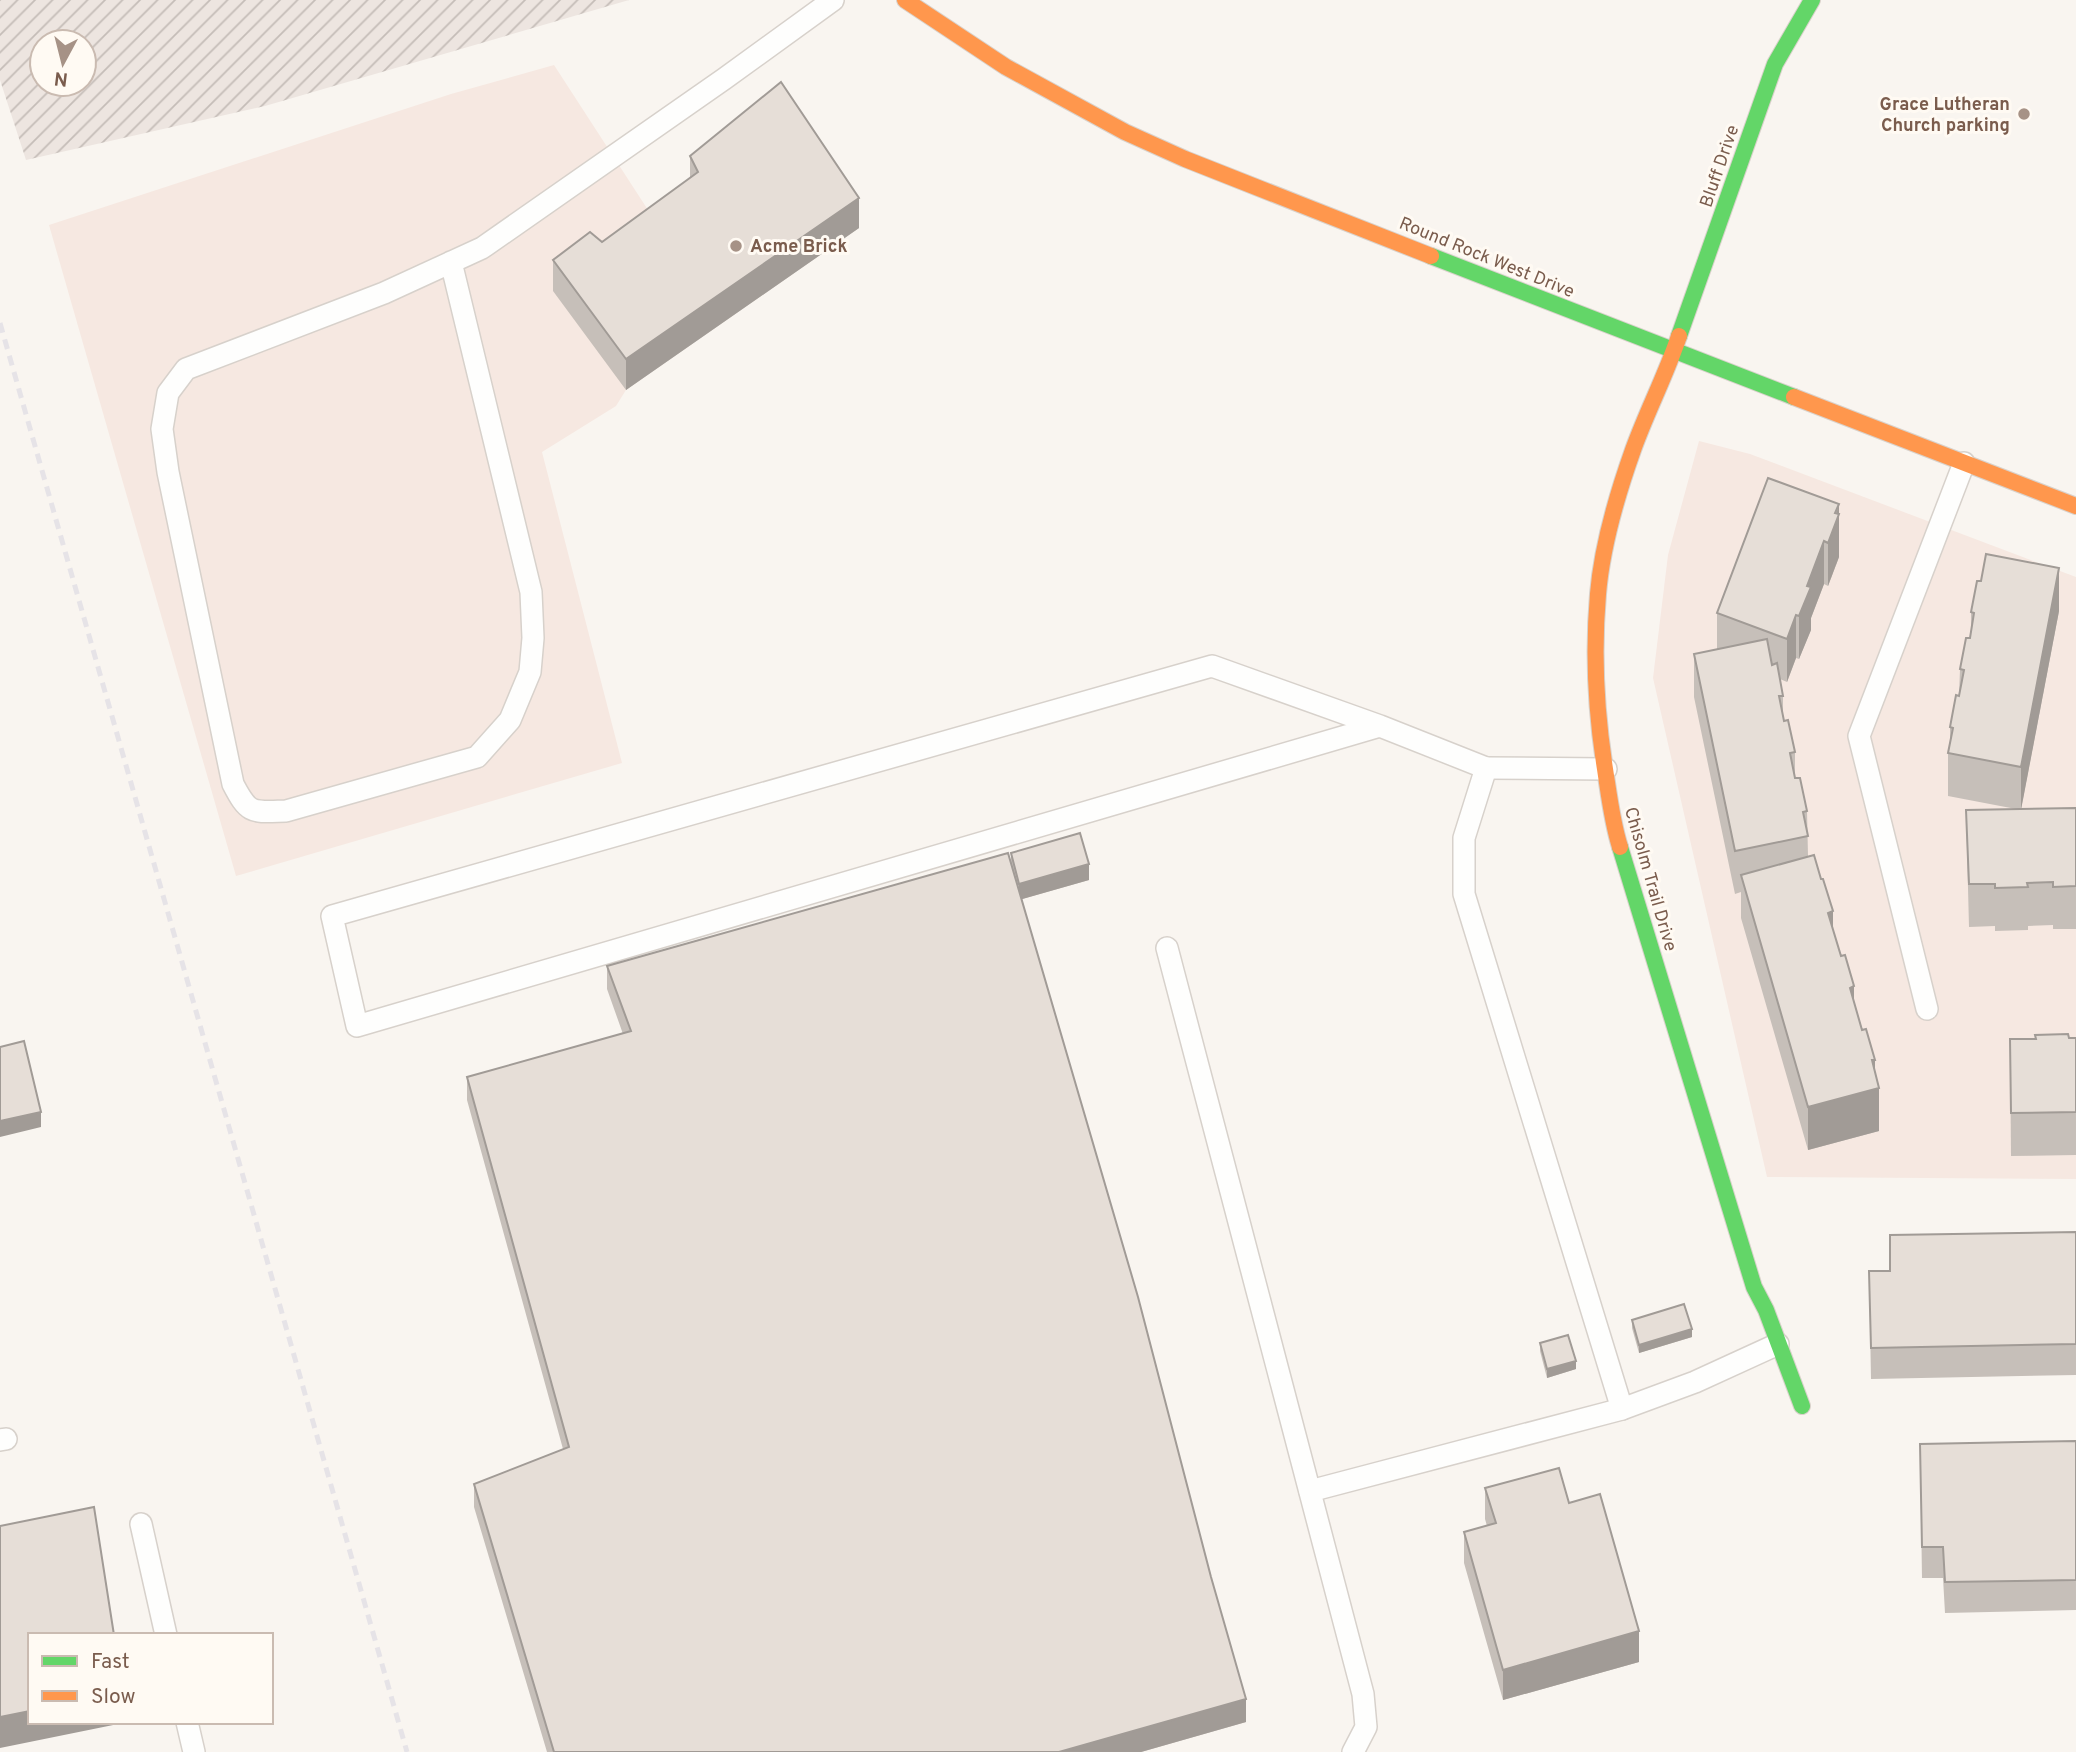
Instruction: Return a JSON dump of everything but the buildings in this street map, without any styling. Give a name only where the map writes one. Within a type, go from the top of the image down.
[{"type":"street","name":"Round Rock West Drive","points":[[905,0],[1006,67],[1125,132],[1185,159],[2076,506]]},
{"type":"street","name":"Bluff Drive","points":[[1674,351],[1775,64],[1812,0]]},
{"type":"street","name":"Chisolm Trail Drive","points":[[1674,351],[1633,450],[1615,508],[1602,565],[1598,595],[1596,666],[1600,736],[1617,839],[1754,1287],[1766,1310],[1802,1406]]},
{"type":"lane","points":[[451,262],[531,592],[533,638],[530,672],[510,720],[477,757],[286,811],[256,812],[244,805],[233,784],[169,472],[162,429],[168,393],[186,369],[384,293],[451,262],[482,248],[833,0]]},
{"type":"lane","points":[[1927,1009],[1858,736],[1964,463]]},
{"type":"lane","points":[[1380,726],[358,1026],[332,916],[1212,666],[1380,726],[1486,768],[1606,769]]},
{"type":"lane","points":[[1486,768],[1464,838],[1464,894],[1622,1409]]},
{"type":"lane","points":[[1167,948],[1363,1694],[1366,1727],[1353,1752]]},
{"type":"lane","points":[[1310,1491],[1622,1409],[1695,1382],[1778,1344]]},
{"type":"lane","points":[[141,1524],[166,1633]]},
{"type":"lane","points":[[187,1724],[194,1752]]},
{"type":"shaded area","points":[[0,0],[629,0],[265,106],[26,160],[0,80]]},
{"type":"shaded area","points":[[554,65],[661,230],[626,390],[616,406],[542,452],[622,763],[236,876],[49,225],[451,94]]},
{"type":"shaded area","points":[[1699,441],[1750,454],[2076,577],[2076,1179],[1767,1177],[1653,678],[1668,555]]},
{"type":"railway","points":[[0,323],[407,1752]]},
{"type":"traffic: fast","points":[[1679,336],[1775,64],[1812,0]]},
{"type":"traffic: fast","points":[[1431,256],[1794,397]]},
{"type":"traffic: fast","points":[[1620,847],[1754,1287],[1766,1310],[1802,1406]]},
{"type":"traffic: slow","points":[[905,0],[1006,67],[1125,132],[1185,159],[1431,256]]},
{"type":"traffic: slow","points":[[1620,847],[1609,799],[1598,704],[1596,638],[1600,576],[1611,521],[1627,467],[1679,336]]},
{"type":"traffic: slow","points":[[1794,397],[2076,506]]},
{"type":"place","name":"Grace Lutheran Church parking","points":[[2024,114]]},
{"type":"place","name":"Acme Brick","points":[[736,246]]}]
